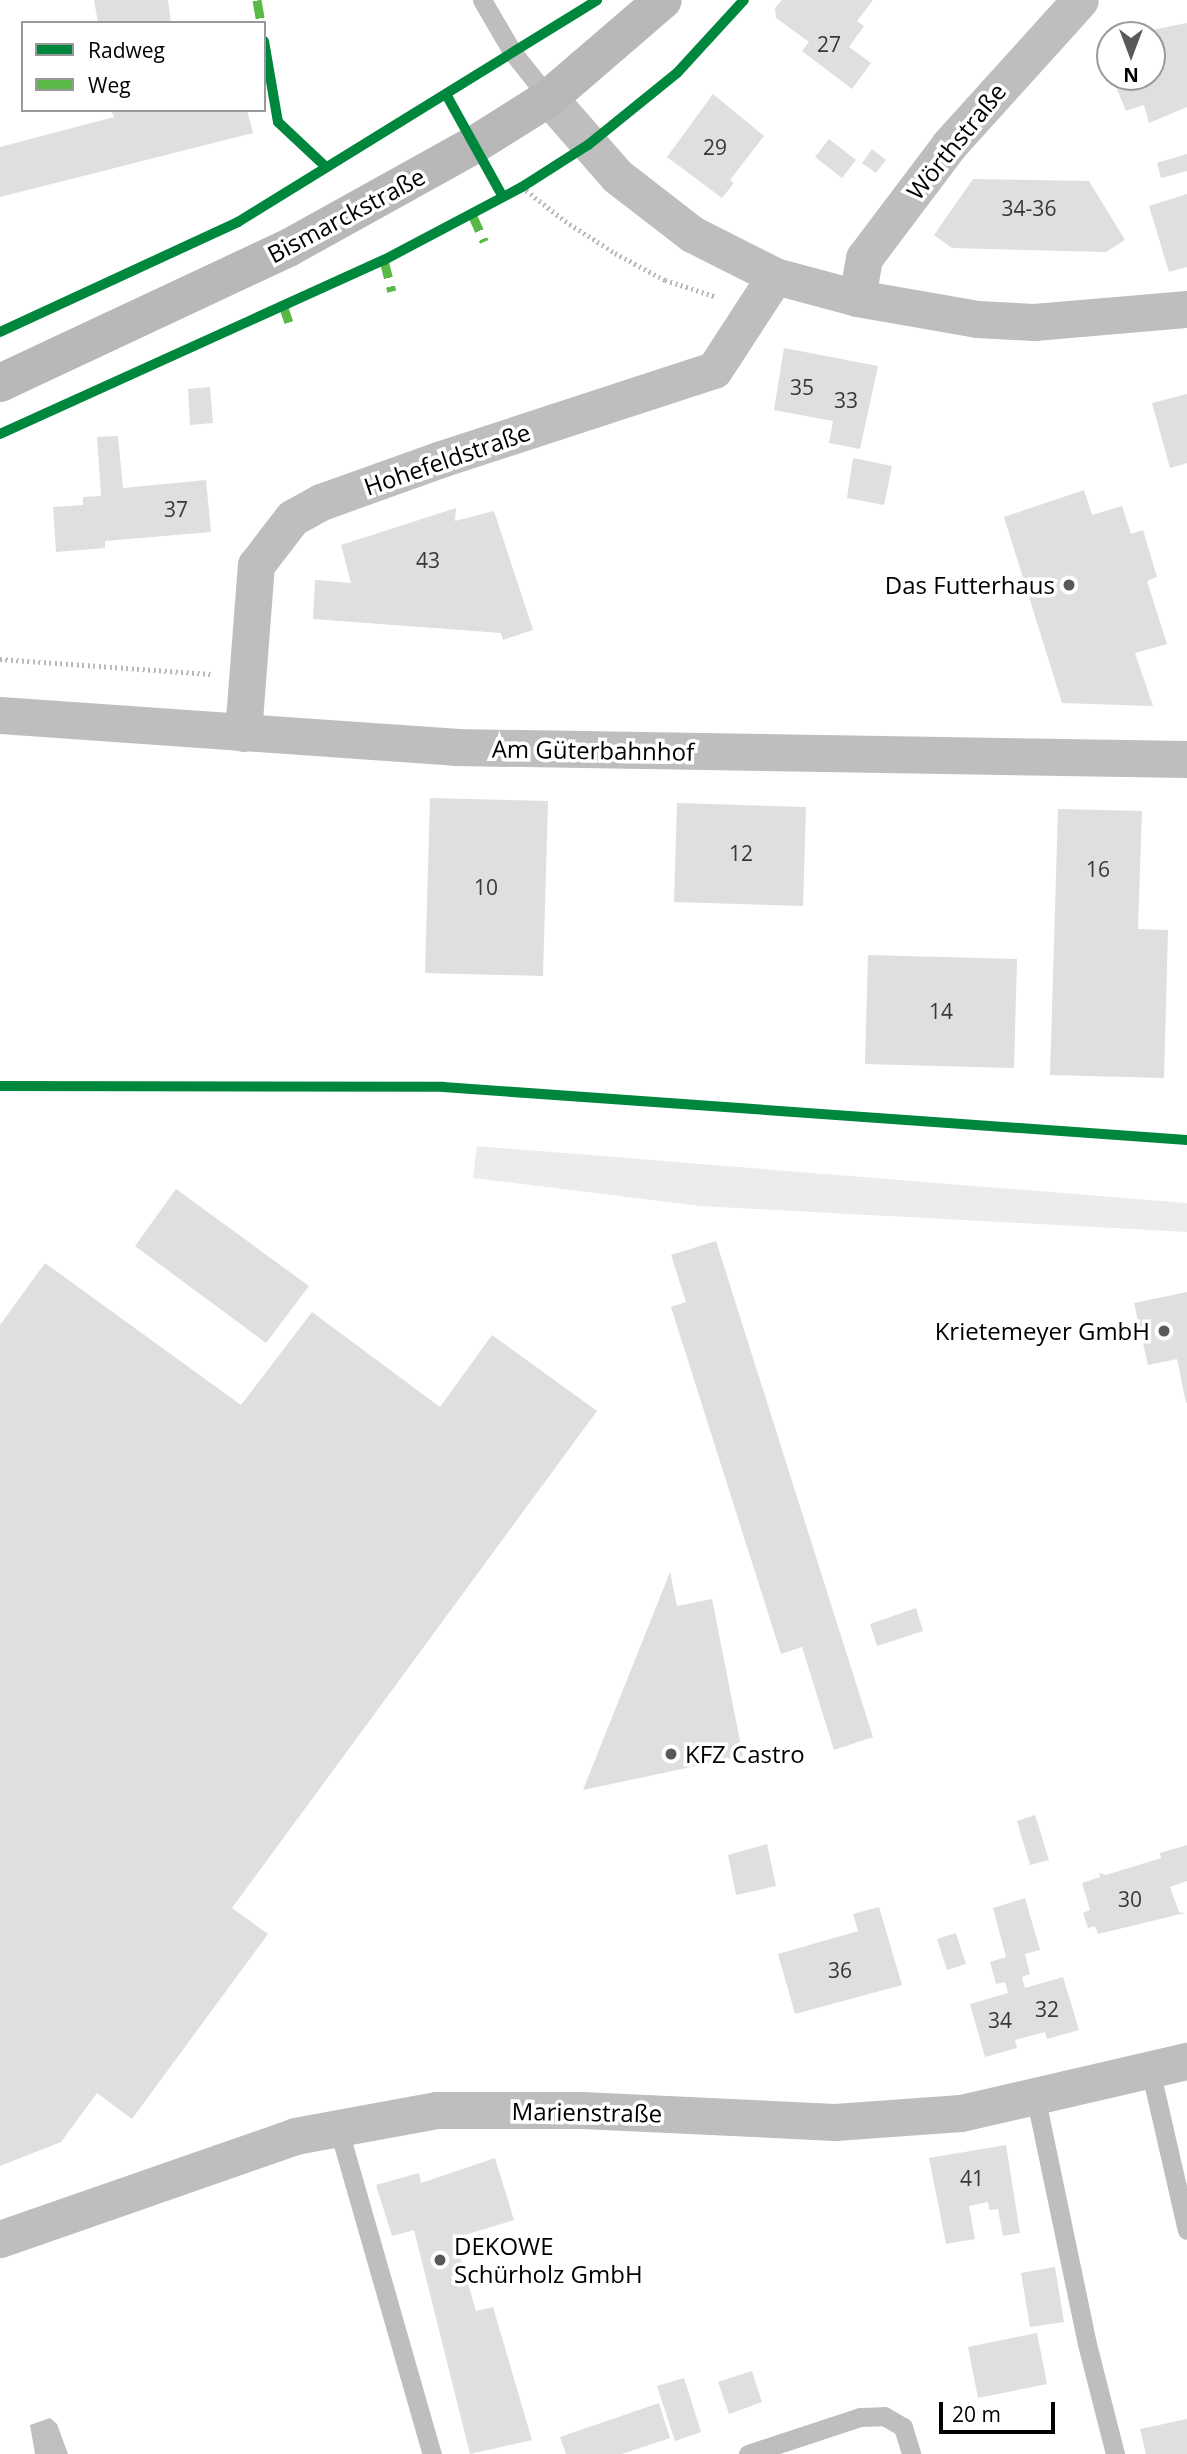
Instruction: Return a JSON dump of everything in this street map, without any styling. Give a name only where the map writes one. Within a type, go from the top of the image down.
[{"type":"street","name":"Bismarckstraße","points":[[0,383],[290,247],[549,98],[663,0]]},
{"type":"street","name":"Wörthstraße","points":[[857,298],[864,258],[948,145],[1080,0]]},
{"type":"street","points":[[549,98],[617,176],[692,234],[775,276],[857,298],[920,311],[1034,322],[1187,309]]},
{"type":"street","name":"Hohefeldstraße","points":[[243,733],[256,565],[292,518],[321,502],[440,459],[714,370],[775,276]]},
{"type":"street","name":"Am Güterbahnhof","points":[[0,715],[243,733],[552,750],[1187,759]]},
{"type":"street","name":"Marienstraße","points":[[0,2239],[295,2136],[437,2110],[582,2110],[835,2122],[961,2113],[1187,2061]]},
{"type":"lane","points":[[482,0],[513,53],[549,98]]},
{"type":"lane","points":[[1150,2069],[1187,2230]]},
{"type":"lane","points":[[1035,2095],[1087,2344],[1115,2454]]},
{"type":"lane","points":[[338,2127],[432,2454]]},
{"type":"lane","points":[[748,2454],[860,2417],[884,2416],[903,2427],[911,2454]]},
{"type":"path","points":[[0,659],[222,675]]},
{"type":"shaded area","points":[[477,1146],[1187,1203],[1187,1232],[700,1206],[473,1178]]},
{"type":"shaded area","points":[[50,2418],[57,2424],[68,2454],[35,2454],[30,2425]]},
{"type":"building","points":[[94,0],[168,0],[171,21],[98,21]]},
{"type":"building","points":[[782,0],[873,0],[857,21],[864,26],[849,47],[871,63],[852,89],[802,51],[809,42],[776,18],[775,8]]},
{"type":"building","points":[[1187,23],[1187,107],[1149,123],[1144,105],[1126,111],[1118,91],[1166,91],[1166,27]]},
{"type":"building","points":[[713,94],[764,136],[730,180],[734,183],[722,198],[667,157]]},
{"type":"building","points":[[112,112],[248,112],[253,133],[0,197],[0,147],[114,117]]},
{"type":"building","points":[[829,139],[856,160],[842,178],[815,157]]},
{"type":"building","points":[[872,149],[886,160],[876,173],[862,163]]},
{"type":"building","points":[[1187,154],[1187,171],[1161,178],[1157,163]]},
{"type":"building","points":[[973,179],[1089,181],[1125,240],[1106,252],[952,248],[934,235]]},
{"type":"building","points":[[1187,194],[1187,267],[1169,272],[1149,206]]},
{"type":"building","points":[[784,348],[878,366],[860,449],[829,443],[833,421],[774,410]]},
{"type":"building","points":[[210,387],[213,423],[190,425],[188,389]]},
{"type":"building","points":[[1187,394],[1187,463],[1170,468],[1152,403]]},
{"type":"building","points":[[118,436],[123,488],[206,480],[211,532],[105,541],[105,548],[56,552],[53,507],[83,505],[83,497],[101,496],[97,437]]},
{"type":"building","points":[[853,458],[892,466],[884,505],[847,498]]},
{"type":"building","name":"Das Futterhaus","points":[[1084,490],[1092,515],[1122,506],[1131,534],[1143,530],[1157,577],[1147,581],[1167,644],[1135,653],[1153,706],[1062,703],[1004,517]]},
{"type":"building","points":[[456,508],[455,521],[494,511],[533,630],[503,640],[501,633],[313,619],[315,580],[351,583],[341,545]]},
{"type":"building","points":[[430,798],[548,801],[543,976],[425,973]]},
{"type":"building","points":[[677,803],[806,807],[803,906],[674,902]]},
{"type":"building","points":[[1058,809],[1142,811],[1138,929],[1168,930],[1164,1078],[1050,1075]]},
{"type":"building","points":[[868,955],[1017,959],[1014,1068],[865,1064]]},
{"type":"building","points":[[176,1189],[309,1286],[266,1343],[135,1246]]},
{"type":"building","points":[[716,1241],[873,1737],[834,1750],[802,1647],[781,1654],[671,1307],[686,1302],[671,1255]]},
{"type":"building","points":[[45,1263],[241,1405],[312,1312],[440,1407],[492,1335],[597,1411],[232,1908],[268,1934],[132,2119],[97,2093],[61,2142],[0,2166],[0,1325]]},
{"type":"building","name":"Krietemeyer GmbH","points":[[1187,1292],[1186,1403],[1177,1359],[1148,1365],[1134,1303]]},
{"type":"building","points":[[670,1572],[677,1606],[712,1599],[743,1756],[583,1790]]},
{"type":"building","points":[[916,1608],[923,1631],[877,1646],[870,1624]]},
{"type":"building","points":[[1035,1815],[1049,1860],[1030,1865],[1017,1821]]},
{"type":"building","points":[[767,1844],[776,1886],[736,1895],[728,1855]]},
{"type":"building","points":[[1187,1845],[1187,1881],[1170,1887],[1179,1912],[1185,1913],[1098,1934],[1095,1926],[1088,1928],[1083,1913],[1090,1910],[1082,1883],[1100,1877],[1099,1873],[1106,1875],[1161,1858],[1160,1853]]},
{"type":"building","points":[[1025,1898],[1040,1950],[1025,1954],[1030,1974],[1022,1977],[1025,1988],[1063,1977],[1079,2030],[1047,2039],[1045,2032],[1015,2040],[1017,2048],[985,2057],[970,2004],[1008,1993],[1005,1982],[996,1984],[990,1962],[1006,1957],[993,1908]]},
{"type":"building","points":[[879,1907],[902,1985],[795,2014],[778,1954],[858,1931],[853,1914]]},
{"type":"building","points":[[956,1933],[966,1964],[947,1970],[937,1939]]},
{"type":"building","points":[[1006,2145],[1020,2233],[1003,2236],[998,2209],[989,2210],[988,2202],[969,2206],[975,2239],[946,2244],[929,2158]]},
{"type":"building","points":[[495,2158],[514,2220],[455,2238],[476,2311],[493,2307],[532,2440],[470,2454],[414,2230],[392,2236],[376,2185],[419,2173],[421,2183]]},
{"type":"building","points":[[1055,2267],[1064,2322],[1030,2327],[1021,2273]]},
{"type":"building","points":[[1037,2333],[1047,2384],[978,2398],[968,2347]]},
{"type":"building","points":[[752,2371],[762,2402],[729,2414],[718,2382]]},
{"type":"building","points":[[684,2378],[701,2432],[675,2441],[657,2386]]},
{"type":"building","points":[[659,2403],[670,2438],[622,2454],[566,2454],[560,2437]]},
{"type":"building","points":[[1187,2419],[1187,2454],[1146,2454],[1140,2429]]},
{"type":"marked path","points":[[257,0],[261,21]]},
{"type":"marked path","points":[[472,214],[484,241]]},
{"type":"marked path","points":[[384,260],[392,291]]},
{"type":"marked path","points":[[283,305],[290,325]]},
{"type":"cycle path","points":[[0,332],[238,222],[597,0]]},
{"type":"cycle path","points":[[0,434],[384,260],[522,187],[588,145],[677,73],[744,0]]},
{"type":"cycle path","points":[[266,53],[278,122],[326,167]]},
{"type":"cycle path","points":[[447,96],[503,197]]},
{"type":"cycle path","points":[[0,1086],[443,1087],[1187,1140]]},
{"type":"place","name":"Das Futterhaus","points":[[1069,585]]},
{"type":"place","name":"Krietemeyer GmbH","points":[[1164,1331]]},
{"type":"place","name":"KFZ Castro","points":[[671,1754]]},
{"type":"place","name":"DEKOWE Schürholz GmbH","points":[[440,2260]]}]
